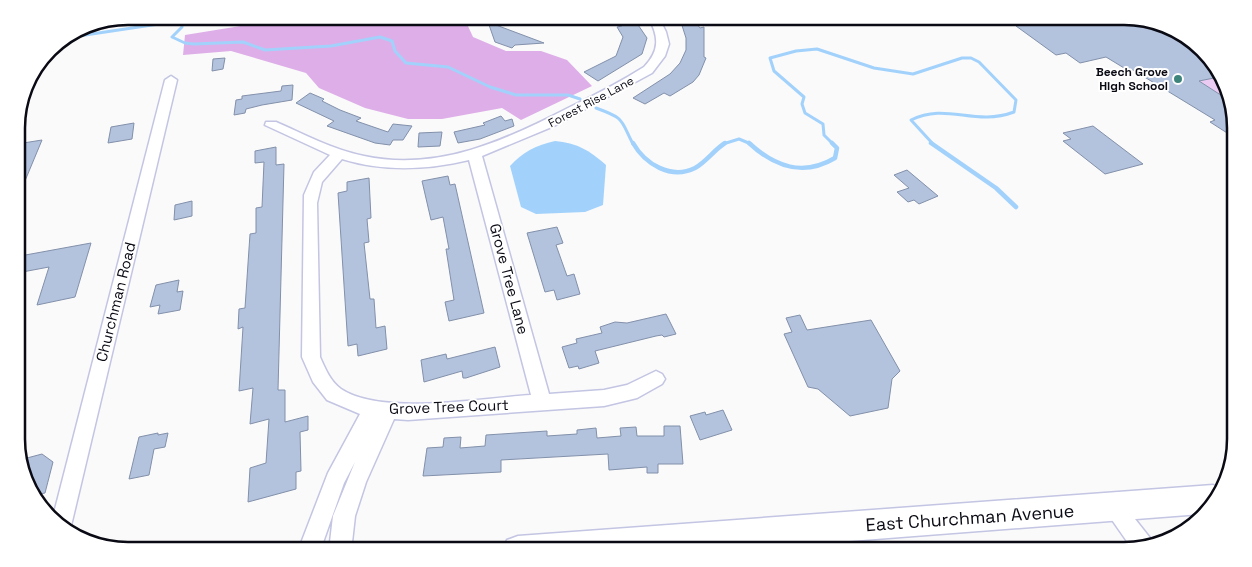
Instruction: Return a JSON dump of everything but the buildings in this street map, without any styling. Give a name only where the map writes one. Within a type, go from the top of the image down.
[{"type":"street","name":"Forest Rise Lane","points":[[476,155],[519,139],[648,70],[658,60],[664,44],[663,35],[658,25]]},
{"type":"street","name":"Churchman Road","points":[[63,519],[171,80]]},
{"type":"street","points":[[271,125],[339,154],[367,161],[413,164],[447,161],[476,155]]},
{"type":"street","name":"Grove Tree Court","points":[[339,154],[322,170],[312,188],[310,278],[311,347],[316,372],[334,394],[362,407],[408,412],[604,398],[630,392],[656,378]]},
{"type":"street","name":"Grove Tree Lane","points":[[476,155],[542,403]]},
{"type":"street","points":[[312,542],[336,480],[380,409]]},
{"type":"street","points":[[341,542],[344,516],[380,409]]},
{"type":"street","name":"East Churchman Avenue","points":[[640,542],[1207,499]]},
{"type":"street","points":[[1113,507],[1140,541]]},
{"type":"shaded area","points":[[247,25],[467,25],[473,37],[506,51],[541,51],[567,60],[592,86],[521,120],[502,108],[442,119],[408,119],[365,108],[319,88],[306,73],[231,51],[183,55],[185,35]]},
{"type":"shaded area","points":[[1214,78],[1221,95],[1199,81]]},
{"type":"water","points":[[555,141],[570,143],[582,148],[606,165],[603,205],[585,212],[536,214],[521,207],[510,166],[530,150]]},
{"type":"waterway","points":[[85,35],[152,25]]},
{"type":"waterway","points":[[182,25],[172,37],[185,43],[243,42],[265,50],[331,46],[380,37],[392,41],[395,51],[406,63],[448,67],[490,87],[516,95],[568,95],[580,99]]},
{"type":"waterway","points":[[749,143],[769,158],[790,167],[812,167],[835,158],[837,148],[824,135],[823,124],[805,113],[802,104],[804,97],[774,71],[770,58],[796,51],[817,49],[874,68],[913,74],[962,58],[971,58],[979,62],[1016,100],[1014,112],[1000,116],[986,117],[937,113],[911,120],[933,144]]},
{"type":"waterway","points":[[596,108],[613,115],[621,121],[633,144]]},
{"type":"waterway","points":[[724,144],[739,139],[749,143]]},
{"type":"waterway","points":[[633,143],[638,151],[652,163],[668,171],[677,172],[695,168],[724,144]]},
{"type":"waterway","points":[[931,143],[996,188],[1016,207]]},
{"type":"place","name":"Beech Grove High School","points":[[1178,79]]}]
